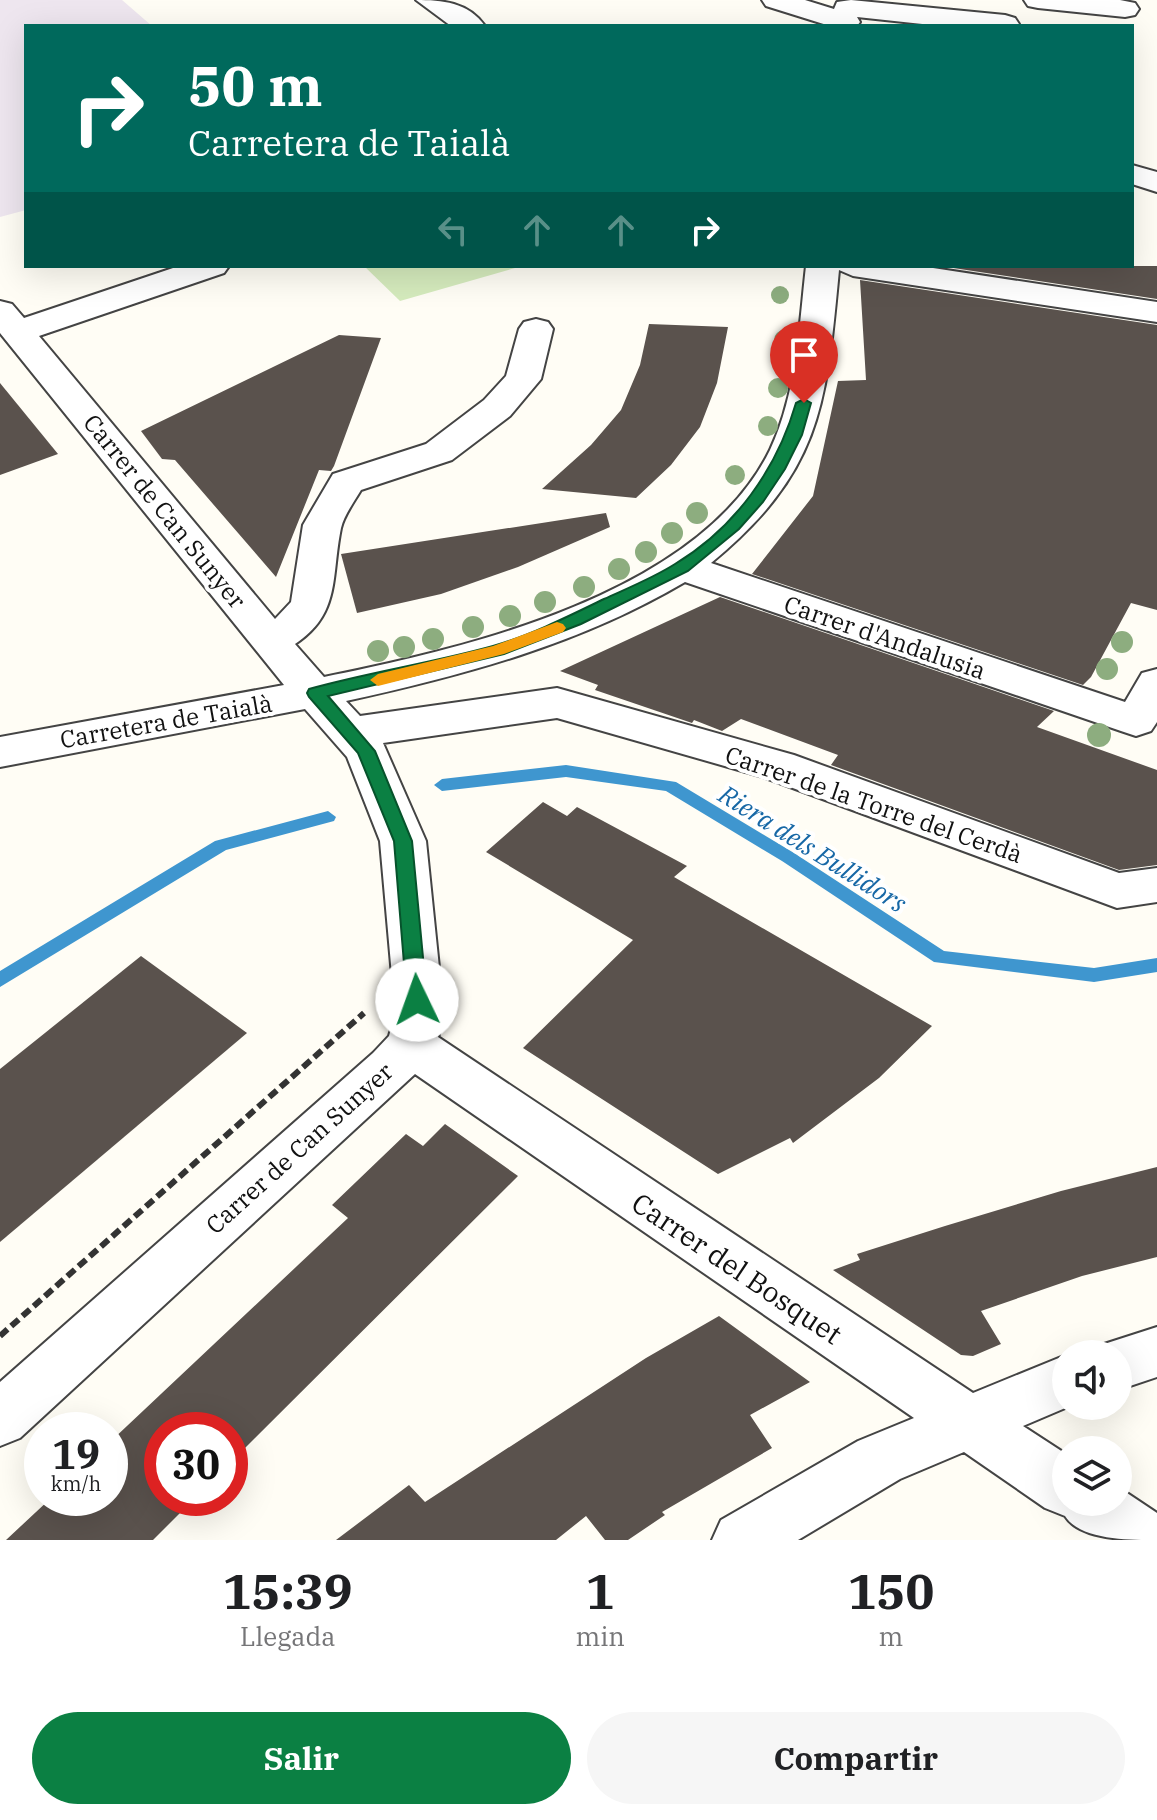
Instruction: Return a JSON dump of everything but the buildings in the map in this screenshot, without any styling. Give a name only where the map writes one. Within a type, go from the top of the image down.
[{"type":"street","points":[[430,0],[468,24]]},
{"type":"street","points":[[776,0],[847,14],[1005,24]]},
{"type":"street","points":[[926,0],[979,5],[982,0]]},
{"type":"street","points":[[1038,0],[1125,9]]},
{"type":"street","points":[[1134,175],[1157,182]]},
{"type":"street","points":[[9,322],[205,268]]},
{"type":"street","name":"Carretera de Taialà","points":[[0,752],[316,693],[498,650],[575,620],[682,567],[734,525],[757,499],[778,469],[795,435],[811,367],[823,268]]},
{"type":"street","points":[[866,268],[1157,312]]},
{"type":"street","name":"Carrer de Can Sunyer","points":[[0,1419],[391,1067],[411,1045],[417,1025],[417,987],[403,841],[359,741],[271,641],[9,322]]},
{"type":"street","points":[[271,641],[297,624],[311,603],[322,525],[346,482],[439,452],[497,408],[523,379],[536,329]]},
{"type":"street","name":"Carrer d'Andalusia","points":[[682,567],[1136,721],[1157,683]]},
{"type":"street","name":"Carrer de la Torre del Cerdà","points":[[359,741],[557,703],[778,766],[1117,891],[1157,885]]},
{"type":"street","name":"Carrer del Bosquet","points":[[411,1045],[965,1423],[1052,1479]]},
{"type":"street","points":[[1132,1360],[1157,1352]]},
{"type":"street","points":[[742,1540],[879,1460],[1052,1387]]},
{"type":"street","points":[[1110,1516],[1145,1540]]},
{"type":"shaded area","points":[[0,0],[122,0],[150,24],[24,24],[24,211],[0,217]]},
{"type":"green space","points":[[366,268],[515,268],[400,301]]},
{"type":"waterway","name":"Riera dels Bullidors","points":[[442,785],[566,771],[670,786],[788,857],[940,957],[1094,975],[1157,965]]},
{"type":"waterway","name":"Riera dels Bullidors","points":[[0,980],[221,845],[328,817]]},
{"type":"slow traffic","points":[[378,680],[498,650],[557,628]]},
{"type":"route","points":[[417,1000],[403,841],[366,751],[316,693],[399,676],[498,650],[642,590],[682,567],[734,525],[757,499],[778,469],[795,435],[804,403]]}]
